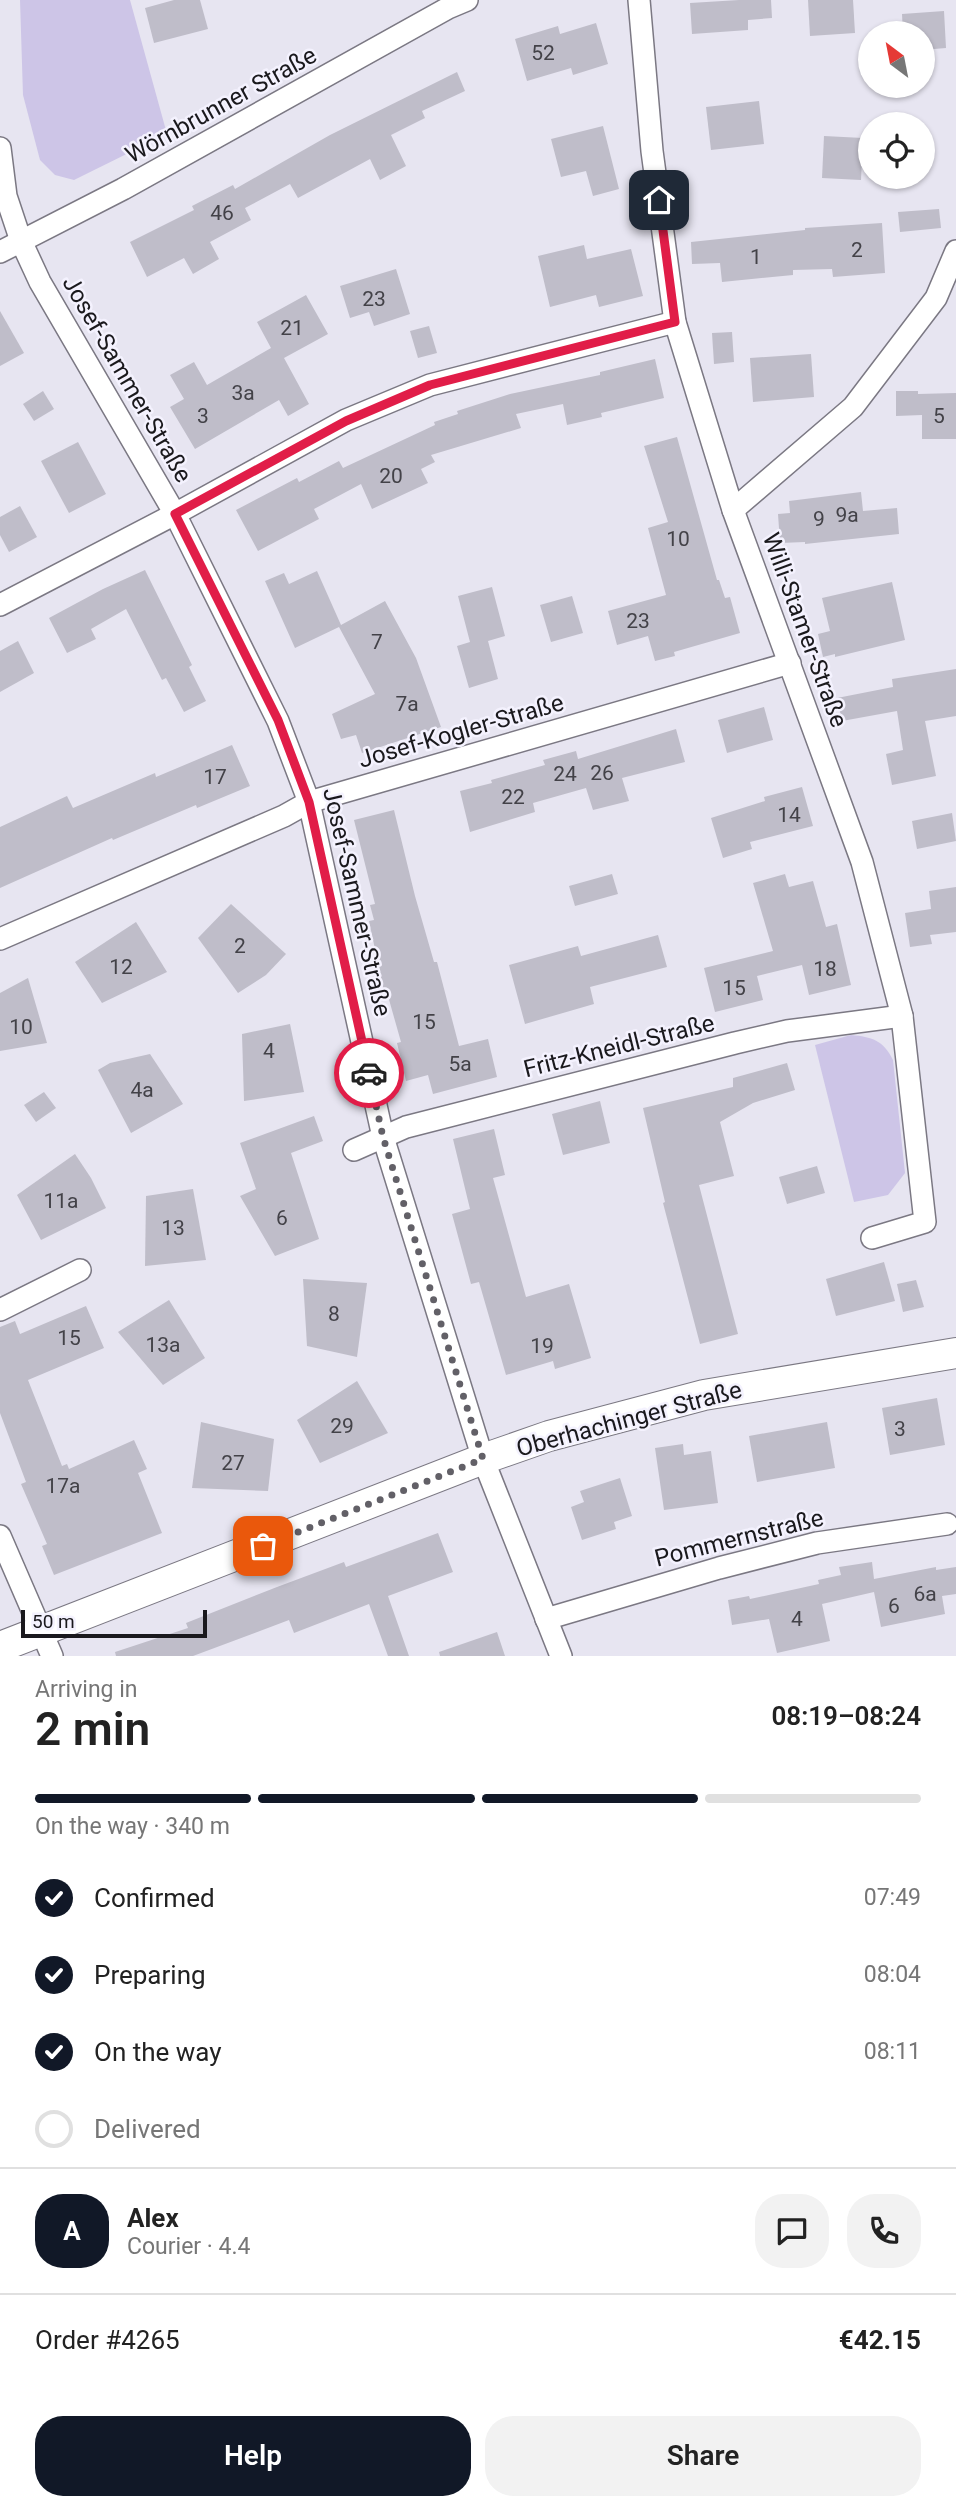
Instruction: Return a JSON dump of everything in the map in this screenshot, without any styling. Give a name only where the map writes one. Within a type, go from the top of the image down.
[{"type":"main road","name":"Oberhachinger Straße","points":[[0,1647],[46,1643],[483,1459],[550,1436],[704,1395],[956,1353]]},
{"type":"street","name":"Willi-Stamer-Straße","points":[[639,0],[652,151],[675,322],[733,510],[862,862],[902,1016],[925,1222],[872,1238]]},
{"type":"street","name":"Wörnbrunner Straße","points":[[0,252],[123,190],[453,3]]},
{"type":"street","name":"Josef-Sammer-Straße","points":[[0,149],[6,196],[21,241],[40,282],[175,514],[278,720],[309,802],[383,1137],[483,1459],[561,1656]]},
{"type":"street","points":[[733,510],[853,407],[936,298],[956,251]]},
{"type":"street","points":[[0,605],[346,421],[430,385],[675,322]]},
{"type":"street","name":"Josef-Kogler-Straße","points":[[0,939],[284,816],[309,802],[790,663]]},
{"type":"street","name":"Fritz-Kneidl-Straße","points":[[354,1150],[405,1127],[735,1043],[787,1031],[902,1016]]},
{"type":"street","points":[[0,1310],[80,1270]]},
{"type":"street","name":"Pommernstraße","points":[[546,1619],[719,1567],[817,1543],[947,1524]]},
{"type":"street","points":[[0,1536],[46,1643]]},
{"type":"shaded area","points":[[20,0],[130,0],[167,134],[74,180],[55,175],[40,160],[23,95]]},
{"type":"shaded area","points":[[851,1035],[876,1041],[893,1060],[905,1173],[888,1195],[854,1202],[815,1045]]},
{"type":"building","points":[[174,0],[200,0],[208,29],[154,43],[145,8]]},
{"type":"building","points":[[771,0],[772,18],[748,20],[748,30],[692,34],[690,3]]},
{"type":"building","points":[[808,0],[853,0],[855,33],[810,36]]},
{"type":"building","points":[[944,11],[946,48],[935,49],[935,21],[902,21],[902,14]]},
{"type":"building","points":[[596,23],[608,64],[573,75],[571,68],[527,81],[515,39],[558,26],[560,34]]},
{"type":"building","points":[[457,72],[465,91],[422,111],[425,118],[391,135],[406,166],[380,180],[370,159],[298,198],[290,184],[245,208],[251,220],[210,242],[219,259],[193,274],[184,258],[147,277],[130,242],[194,210],[192,206],[233,185],[235,189],[330,135]]},
{"type":"building","points":[[759,101],[764,144],[711,150],[706,107]]},
{"type":"building","points":[[603,126],[619,189],[593,196],[586,171],[561,177],[551,139]]},
{"type":"building","points":[[824,136],[858,138],[858,180],[822,178]]},
{"type":"building","points":[[939,209],[941,228],[900,232],[898,212]]},
{"type":"building","points":[[882,223],[885,273],[833,277],[832,269],[793,270],[793,275],[722,282],[720,263],[692,264],[691,242],[805,228]]},
{"type":"building","points":[[584,245],[587,259],[631,249],[643,296],[599,307],[596,295],[550,307],[538,256]]},
{"type":"building","points":[[396,269],[410,314],[374,326],[369,312],[350,318],[340,286]]},
{"type":"building","points":[[306,295],[328,334],[284,358],[309,404],[288,416],[279,400],[195,449],[170,407],[184,399],[170,375],[194,362],[207,385],[271,348],[257,322]]},
{"type":"building","points":[[0,311],[24,353],[0,366]]},
{"type":"building","points":[[429,326],[437,353],[418,358],[410,331]]},
{"type":"building","points":[[732,332],[734,362],[714,364],[712,333]]},
{"type":"building","points":[[811,354],[814,397],[753,402],[750,358]]},
{"type":"building","points":[[655,359],[664,398],[601,413],[602,417],[567,425],[563,404],[516,414],[521,428],[431,455],[435,462],[421,469],[428,483],[372,509],[361,484],[314,509],[319,519],[258,551],[236,510],[297,478],[299,482],[339,461],[343,468],[435,425],[434,422],[458,414],[457,411],[510,394],[600,375],[600,372]]},
{"type":"building","points":[[43,391],[54,409],[34,421],[23,404]]},
{"type":"building","points":[[896,391],[918,391],[918,394],[956,393],[956,439],[922,439],[922,415],[896,416]]},
{"type":"building","points":[[677,437],[717,580],[725,598],[730,597],[740,633],[674,652],[675,656],[655,661],[648,636],[617,645],[608,611],[666,595],[648,528],[668,522],[644,446]]},
{"type":"building","points":[[78,442],[106,494],[69,513],[41,461]]},
{"type":"building","points":[[861,492],[863,511],[897,508],[899,534],[805,544],[780,543],[778,514],[790,513],[789,501]]},
{"type":"building","points":[[20,506],[37,537],[9,552],[0,535],[0,517]]},
{"type":"building","points":[[145,570],[192,665],[189,667],[206,701],[184,712],[166,678],[162,680],[126,609],[91,629],[96,639],[67,653],[49,618]]},
{"type":"building","points":[[317,571],[341,625],[385,601],[416,658],[441,727],[362,753],[356,735],[341,739],[332,714],[375,694],[339,627],[295,648],[265,581],[284,573],[289,584]]},
{"type":"building","points":[[892,582],[905,640],[835,657],[835,654],[823,657],[818,634],[830,631],[822,598]]},
{"type":"building","points":[[492,587],[505,636],[488,641],[498,679],[469,688],[457,646],[470,642],[458,596]]},
{"type":"building","points":[[572,596],[583,633],[551,642],[540,605]]},
{"type":"building","points":[[18,641],[34,673],[0,692],[0,651]]},
{"type":"building","points":[[956,669],[956,716],[925,721],[936,776],[892,785],[886,754],[903,750],[897,711],[842,721],[837,698],[893,687],[892,679]]},
{"type":"building","points":[[764,707],[773,740],[727,753],[718,720]]},
{"type":"building","points":[[676,729],[685,762],[622,778],[629,801],[593,810],[586,788],[533,803],[535,812],[470,832],[460,791],[545,765],[543,760],[576,751],[578,759]]},
{"type":"building","points":[[232,745],[250,786],[197,808],[196,805],[113,840],[112,838],[0,888],[0,827],[67,796],[73,808],[155,773],[156,777]]},
{"type":"building","points":[[802,787],[813,826],[750,842],[752,849],[723,858],[711,818],[765,801],[764,797]]},
{"type":"building","points":[[394,810],[415,896],[434,962],[437,962],[459,1046],[488,1039],[497,1077],[433,1094],[428,1075],[406,1081],[397,1043],[401,1042],[388,996],[385,996],[369,921],[374,920],[370,905],[375,904],[354,820]]},
{"type":"building","points":[[952,813],[956,841],[917,849],[912,821]]},
{"type":"building","points":[[612,874],[618,894],[575,906],[569,886]]},
{"type":"building","points":[[785,874],[789,887],[813,881],[826,927],[837,924],[851,985],[809,995],[802,965],[757,976],[763,1000],[715,1012],[704,968],[773,951],[753,883]]},
{"type":"building","points":[[956,887],[956,932],[930,935],[932,944],[910,947],[905,913],[931,909],[929,891]]},
{"type":"building","points":[[231,904],[286,954],[266,975],[238,993],[198,938]]},
{"type":"building","points":[[136,922],[167,972],[102,1003],[75,962]]},
{"type":"building","points":[[658,935],[667,967],[590,987],[594,1004],[525,1024],[509,965],[578,946],[581,956]]},
{"type":"building","points":[[28,978],[47,1043],[0,1051],[0,993]]},
{"type":"building","points":[[290,1024],[304,1092],[244,1101],[242,1034]]},
{"type":"building","points":[[150,1054],[183,1104],[131,1133],[98,1070],[110,1063]]},
{"type":"building","points":[[787,1063],[795,1090],[753,1103],[720,1122],[734,1176],[699,1185],[738,1334],[700,1344],[663,1203],[665,1202],[643,1108],[733,1087],[733,1078]]},
{"type":"building","points":[[44,1092],[56,1108],[36,1122],[24,1105]]},
{"type":"building","points":[[600,1101],[610,1143],[563,1155],[552,1114]]},
{"type":"building","points":[[314,1116],[323,1141],[291,1153],[319,1239],[275,1256],[240,1196],[256,1189],[240,1143]]},
{"type":"building","points":[[494,1129],[505,1175],[493,1178],[526,1297],[569,1284],[591,1358],[555,1369],[553,1361],[506,1375],[479,1282],[471,1284],[452,1214],[470,1209],[453,1139]]},
{"type":"building","points":[[75,1154],[106,1208],[41,1240],[17,1195]]},
{"type":"building","points":[[817,1166],[825,1193],[787,1204],[779,1177]]},
{"type":"building","points":[[193,1189],[206,1260],[145,1266],[146,1196]]},
{"type":"building","points":[[884,1262],[895,1301],[836,1316],[826,1279]]},
{"type":"building","points":[[303,1279],[367,1283],[357,1357],[307,1346]]},
{"type":"building","points":[[916,1280],[924,1307],[903,1312],[897,1284]]},
{"type":"building","points":[[169,1300],[205,1358],[163,1385],[118,1332]]},
{"type":"building","points":[[86,1306],[104,1348],[28,1380],[62,1466],[67,1464],[69,1469],[134,1440],[147,1469],[138,1473],[162,1533],[54,1575],[42,1546],[47,1544],[21,1484],[26,1482],[0,1413],[0,1327],[15,1321],[20,1334]]},
{"type":"building","points":[[357,1381],[388,1433],[320,1463],[297,1420]]},
{"type":"building","points":[[937,1398],[945,1445],[890,1455],[882,1408]]},
{"type":"building","points":[[201,1422],[274,1439],[268,1491],[192,1488]]},
{"type":"building","points":[[827,1422],[835,1468],[757,1482],[749,1436]]},
{"type":"building","points":[[683,1444],[684,1455],[711,1451],[718,1503],[664,1510],[655,1448]]},
{"type":"building","points":[[620,1478],[632,1516],[614,1522],[616,1529],[582,1540],[571,1507],[584,1502],[580,1491]]},
{"type":"building","points":[[438,1533],[453,1572],[388,1596],[409,1656],[388,1656],[369,1604],[294,1633],[289,1620],[193,1656],[116,1656],[115,1652],[188,1628],[186,1623],[277,1587],[344,1562],[346,1567]]},
{"type":"building","points":[[872,1562],[874,1579],[936,1567],[936,1570],[956,1567],[956,1594],[942,1596],[945,1614],[881,1627],[874,1592],[822,1604],[830,1641],[777,1653],[769,1619],[732,1625],[728,1600],[749,1596],[750,1599],[819,1584],[818,1580],[841,1575],[839,1567]]},
{"type":"building","points":[[497,1632],[505,1656],[440,1656],[439,1652]]},
{"type":"way so far","points":[[263,1546],[483,1459],[383,1137],[369,1073]]},
{"type":"route","points":[[369,1073],[309,802],[278,720],[175,514],[346,421],[430,385],[675,322],[659,200]]}]
